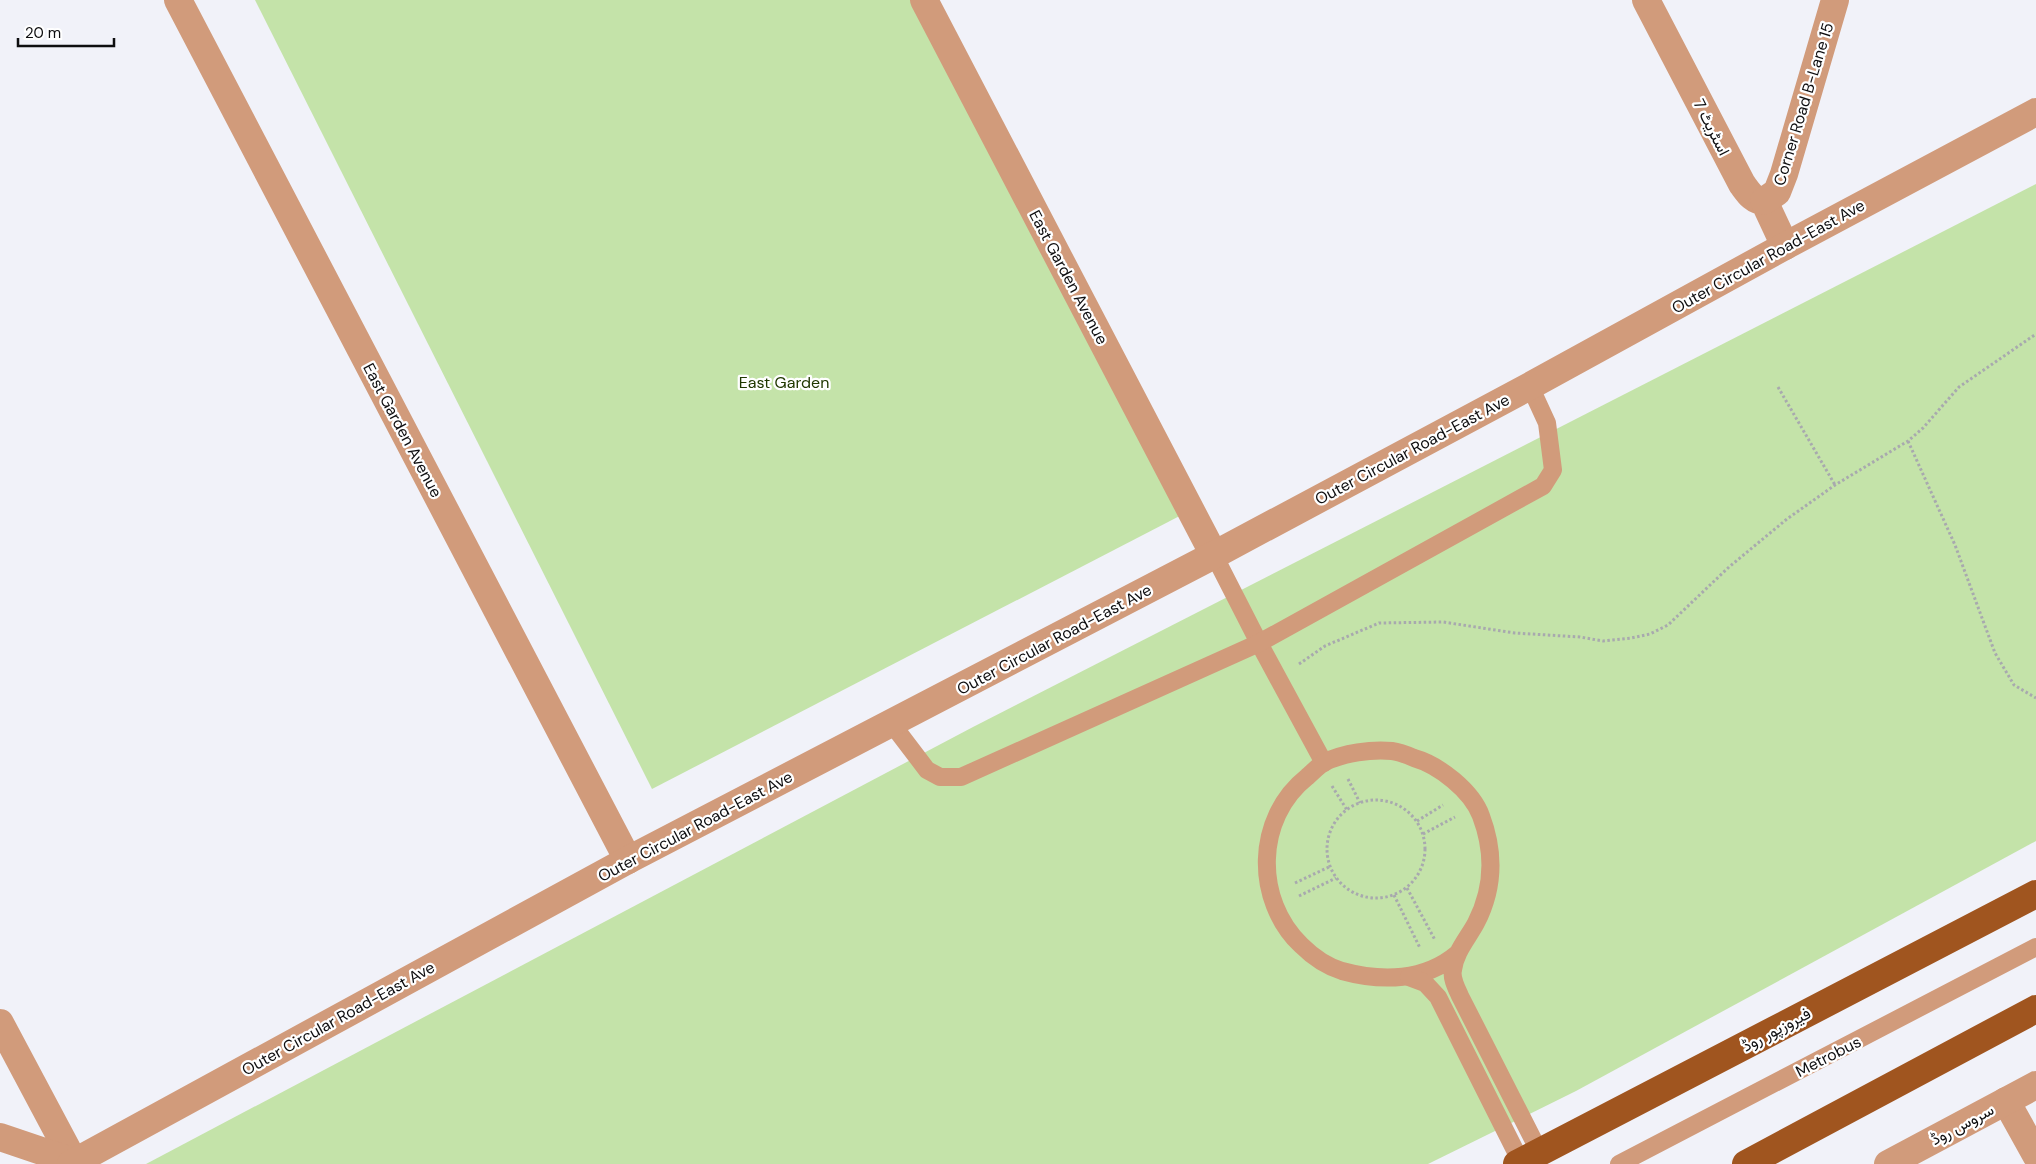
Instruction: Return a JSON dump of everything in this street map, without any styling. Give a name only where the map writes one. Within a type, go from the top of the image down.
[{"type":"main road","name":"فیروزپور روڈ","points":[[1526,1159],[2036,894]]},
{"type":"main road","points":[[1746,1164],[2036,1010]]},
{"type":"street","name":"East Garden Avenue","points":[[178,0],[628,860]]},
{"type":"street","name":"East Garden Avenue","points":[[924,0],[1214,555]]},
{"type":"street","name":"اسٹریٹ 7","points":[[1646,0],[1742,184],[1751,196],[1758,201],[1764,201]]},
{"type":"street","name":"Corner Road B-Lane 15","points":[[1764,201],[1777,192],[1784,174],[1835,0]]},
{"type":"street","name":"Outer Circular Road-East Ave","points":[[73,1163],[628,860],[1214,555],[2036,112]]},
{"type":"street","points":[[1764,201],[1785,246]]},
{"type":"street","points":[[0,1024],[73,1163]]},
{"type":"street","name":"سروس روڈ","points":[[1888,1164],[2036,1086]]},
{"type":"street","points":[[2006,1101],[2036,1155]]},
{"type":"street","points":[[0,1137],[73,1163]]},
{"type":"lane","points":[[892,724],[927,770],[940,777],[961,777],[1259,643],[1543,486],[1553,470],[1547,423],[1530,386]]},
{"type":"lane","points":[[1214,555],[1324,763]]},
{"type":"lane","points":[[1409,977],[1445,962],[1477,922],[1490,887],[1491,850],[1481,814],[1459,784],[1428,762],[1393,751],[1356,753],[1324,763],[1293,790],[1282,805],[1271,830],[1266,858],[1268,885],[1273,901],[1290,935],[1310,954],[1334,968],[1360,976],[1409,977],[1425,983],[1438,998],[1526,1159]]},
{"type":"lane","name":"Metrobus","points":[[1619,1164],[2036,947]]},
{"type":"lane","points":[[1445,962],[1452,972],[1526,1159]]},
{"type":"path","points":[[1278,679],[1325,646],[1379,623],[1443,622],[1515,633],[1580,637],[1603,641],[1650,634],[1668,625],[1730,567],[1787,518],[1835,485],[1908,441],[1923,428],[1959,387],[2036,334]]},
{"type":"path","points":[[1778,387],[1835,485]]},
{"type":"path","points":[[1908,441],[1955,545],[1994,653],[2014,685],[2036,698]]},
{"type":"path","points":[[1373,800],[1397,805],[1417,821],[1423,834],[1425,857],[1421,869],[1407,888],[1394,895],[1369,898],[1356,894],[1336,878],[1330,866],[1328,842],[1331,829],[1347,810],[1360,803],[1373,800]]},
{"type":"path","points":[[1423,834],[1475,807]]},
{"type":"path","points":[[1273,901],[1330,866]]},
{"type":"path","points":[[1273,901],[1336,878]]},
{"type":"path","points":[[1407,888],[1445,962]]},
{"type":"path","points":[[1394,895],[1445,962]]},
{"type":"green space","name":"East Garden","points":[[255,0],[915,0],[1197,507],[652,789]]},
{"type":"green space","points":[[2036,184],[2036,841],[1576,1091],[1428,1164],[146,1164],[973,727]]}]
